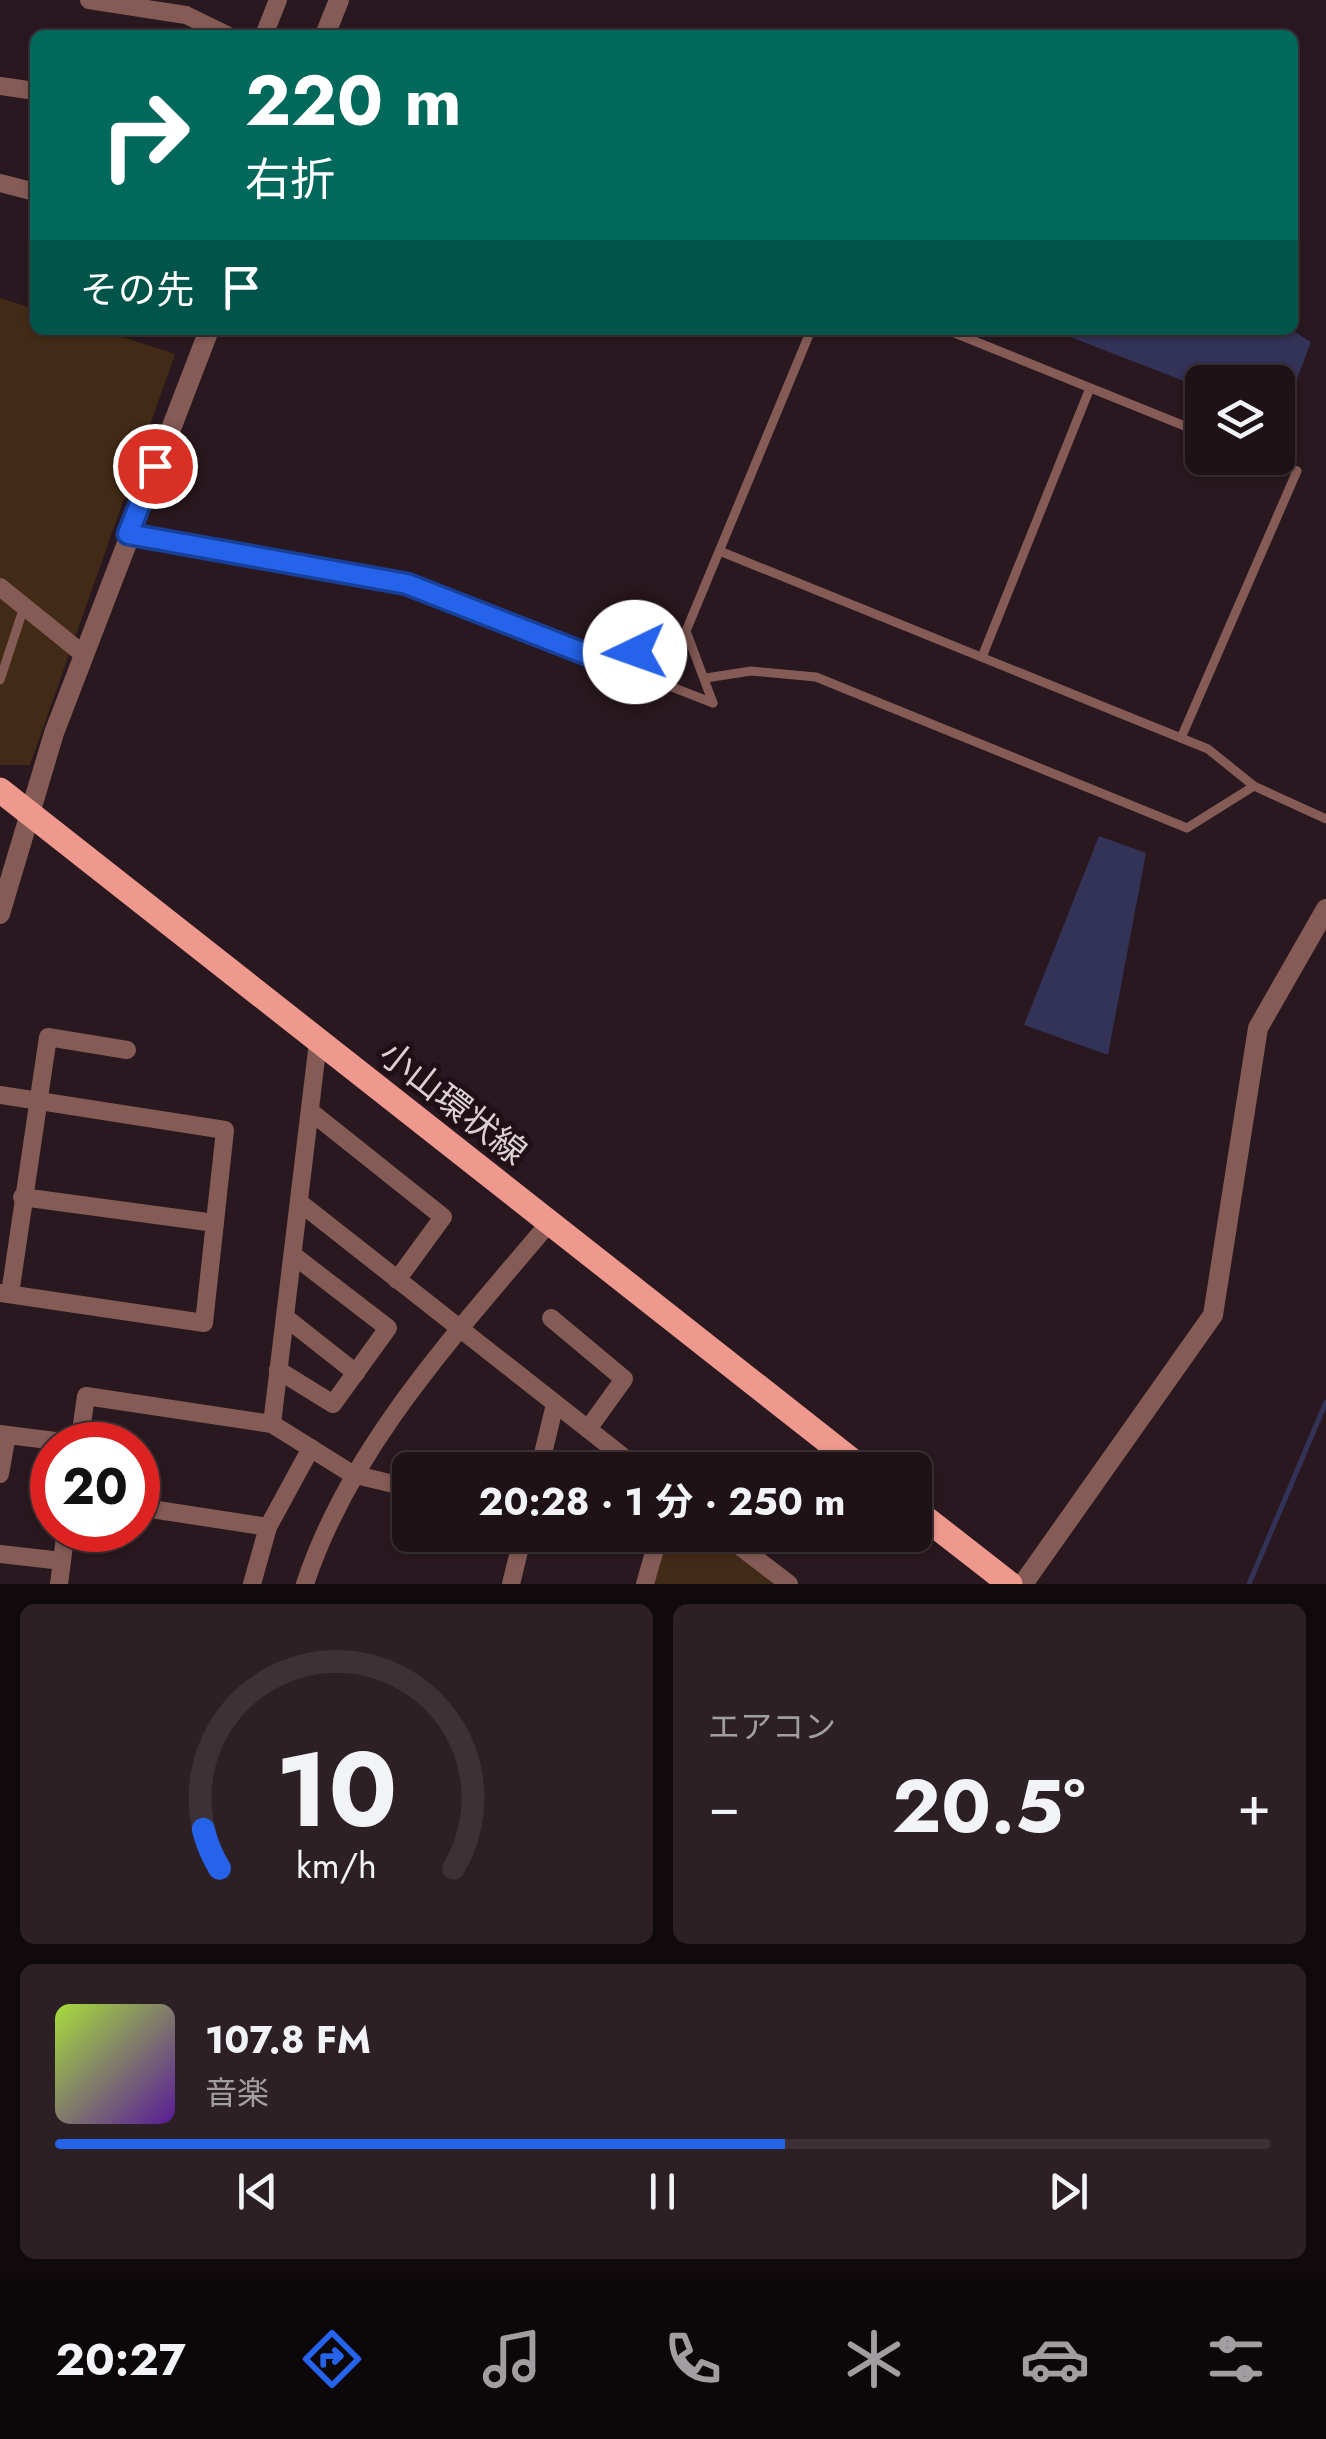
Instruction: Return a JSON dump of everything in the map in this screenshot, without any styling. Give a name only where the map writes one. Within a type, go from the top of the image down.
[{"type":"main road","name":"小山環状線","points":[[0,790],[841,1452]]},
{"type":"main road","points":[[932,1523],[1010,1584]]},
{"type":"street","points":[[89,0],[186,16],[216,30]]},
{"type":"street","points":[[266,30],[278,0]]},
{"type":"street","points":[[328,30],[339,0]]},
{"type":"street","points":[[0,86],[30,90]]},
{"type":"street","points":[[0,182],[30,191]]},
{"type":"street","points":[[0,914],[83,654],[207,335]]},
{"type":"street","points":[[0,587],[83,654]]},
{"type":"street","points":[[1022,1584],[1213,1315],[1258,1028],[1326,908]]},
{"type":"street","points":[[0,1095],[40,1101],[225,1130],[204,1323],[5,1293],[34,1109],[40,1101],[48,1037],[127,1050]]},
{"type":"street","points":[[272,1424],[318,1042]]},
{"type":"street","points":[[310,1111],[443,1217],[397,1280]]},
{"type":"street","points":[[22,1197],[215,1223]]},
{"type":"street","points":[[299,1202],[617,1452]]},
{"type":"street","points":[[305,1584],[323,1530],[352,1474],[460,1330],[550,1223]]},
{"type":"street","points":[[278,1370],[333,1404],[388,1328],[292,1255]]},
{"type":"street","points":[[285,1317],[356,1373]]},
{"type":"street","points":[[551,1318],[624,1379],[588,1429]]},
{"type":"street","points":[[82,1422],[86,1396],[272,1424],[352,1474],[392,1484]]},
{"type":"street","points":[[543,1452],[554,1404]]},
{"type":"street","points":[[0,1474],[4,1435],[30,1438]]},
{"type":"street","points":[[252,1584],[268,1527],[311,1448]]},
{"type":"street","points":[[160,1510],[268,1527]]},
{"type":"street","points":[[58,1584],[63,1552]]},
{"type":"street","points":[[512,1584],[519,1552]]},
{"type":"street","points":[[645,1584],[655,1552]]},
{"type":"street","points":[[746,1552],[783,1582]]},
{"type":"street","points":[[0,1554],[62,1560]]},
{"type":"lane","points":[[609,663],[686,632],[809,335]]},
{"type":"lane","points":[[959,335],[1185,426]]},
{"type":"lane","points":[[982,657],[1090,388]]},
{"type":"lane","points":[[1182,738],[1295,470]]},
{"type":"lane","points":[[128,534],[407,584],[713,702],[686,632]]},
{"type":"lane","points":[[722,552],[1208,749],[1254,786],[1326,819]]},
{"type":"lane","points":[[0,680],[24,607]]},
{"type":"lane","points":[[706,678],[751,671],[816,677],[1188,828],[1254,786]]},
{"type":"shaded area","points":[[0,298],[30,307],[30,335],[116,335],[175,354],[30,765],[0,765]]},
{"type":"shaded area","points":[[1298,334],[1311,342],[1295,384],[1295,365],[1185,365],[1185,381],[1065,335]]},
{"type":"shaded area","points":[[1099,836],[1146,853],[1108,1055],[1024,1025]]},
{"type":"shaded area","points":[[659,1552],[738,1552],[775,1584],[649,1584]]},
{"type":"waterway","points":[[1249,1584],[1326,1402]]},
{"type":"route","points":[[155,466],[128,534],[407,584],[609,663],[635,652]]}]
